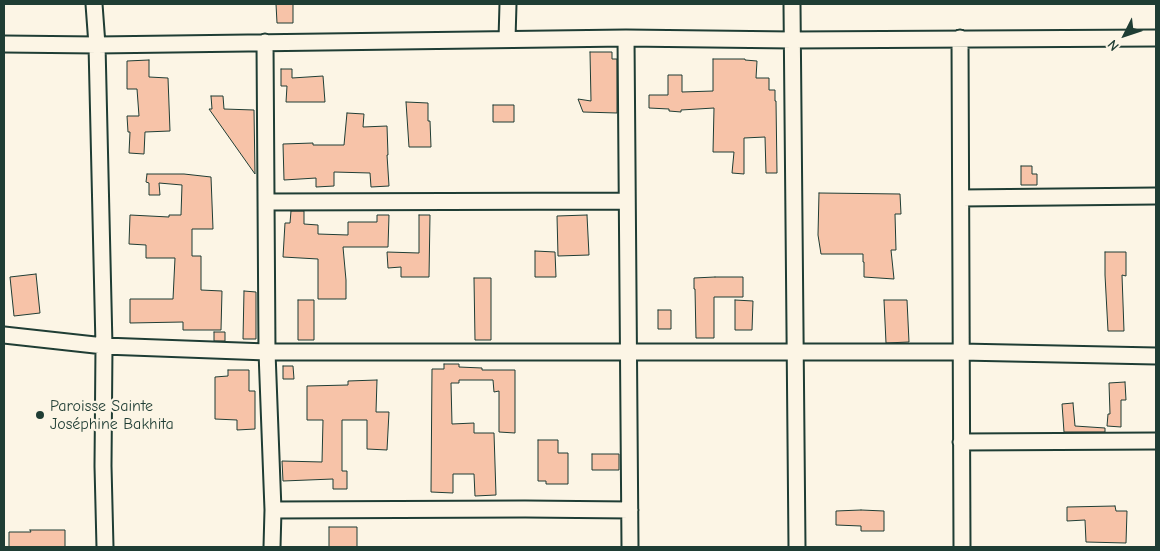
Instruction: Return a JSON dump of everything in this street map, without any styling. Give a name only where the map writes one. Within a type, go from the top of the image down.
[{"type":"street","points":[[94,4],[98,45],[104,346],[103,466],[105,547]]},
{"type":"street","points":[[507,39],[508,4]]},
{"type":"street","points":[[792,4],[797,547]]},
{"type":"street","points":[[4,44],[98,45],[626,38],[792,40],[1156,38]]},
{"type":"street","points":[[626,38],[630,547]]},
{"type":"street","points":[[960,38],[962,547]]},
{"type":"street","points":[[265,42],[267,352],[274,510],[272,547]]},
{"type":"street","points":[[961,198],[1156,196]]},
{"type":"street","points":[[266,202],[627,200]]},
{"type":"street","points":[[4,335],[104,346],[267,352],[961,352],[1156,356]]},
{"type":"street","points":[[962,442],[1156,441]]},
{"type":"street","points":[[274,510],[630,510]]},
{"type":"building","points":[[276,4],[293,4],[293,23],[277,23]]},
{"type":"building","points":[[590,52],[612,52],[612,59],[617,59],[617,113],[583,112],[578,99],[591,101]]},
{"type":"building","points":[[713,59],[757,61],[756,78],[769,78],[769,90],[775,90],[776,101],[777,173],[766,173],[765,137],[744,138],[744,174],[732,173],[734,152],[713,152],[714,108],[681,110],[681,112],[649,108],[649,95],[668,95],[668,75],[682,75],[682,92],[713,91]]},
{"type":"building","points":[[149,60],[149,77],[168,78],[170,131],[145,132],[144,154],[129,153],[130,132],[128,132],[127,116],[139,116],[137,89],[127,89],[127,61]]},
{"type":"building","points":[[281,69],[292,69],[292,78],[323,76],[325,102],[286,102],[287,86],[281,86]]},
{"type":"building","points":[[211,96],[223,96],[224,109],[254,110],[255,174],[209,109],[212,109]]},
{"type":"building","points":[[406,102],[428,103],[431,147],[409,147]]},
{"type":"building","points":[[493,105],[514,105],[514,122],[493,122]]},
{"type":"building","points":[[347,113],[364,114],[363,127],[387,126],[389,186],[371,187],[370,173],[334,172],[334,186],[316,187],[316,178],[284,180],[283,144],[344,145]]},
{"type":"building","points":[[1021,166],[1032,166],[1032,174],[1037,174],[1037,185],[1021,185]]},
{"type":"building","points":[[147,174],[184,174],[211,177],[213,229],[192,229],[192,256],[201,256],[201,290],[222,291],[221,330],[183,330],[183,322],[130,323],[130,299],[173,299],[175,258],[146,258],[146,245],[129,244],[130,215],[169,217],[169,215],[181,215],[182,185],[159,183],[160,195],[149,195],[149,183],[146,182]]},
{"type":"building","points":[[819,193],[900,194],[901,214],[895,214],[896,250],[891,250],[894,279],[864,277],[863,254],[821,254],[818,235]]},
{"type":"building","points":[[291,211],[304,211],[304,224],[318,225],[318,234],[348,235],[348,222],[377,222],[377,215],[389,215],[388,247],[343,247],[346,299],[318,299],[318,259],[283,257],[285,223],[290,223]]},
{"type":"building","points":[[419,215],[430,215],[429,277],[401,277],[401,267],[388,268],[387,252],[419,253]]},
{"type":"building","points":[[587,215],[589,255],[558,256],[557,216]]},
{"type":"building","points":[[535,251],[555,252],[556,277],[535,277]]},
{"type":"building","points":[[1105,252],[1126,252],[1126,276],[1122,275],[1124,331],[1108,331]]},
{"type":"building","points":[[36,274],[40,313],[14,316],[10,277]]},
{"type":"building","points":[[743,277],[743,297],[714,297],[714,338],[696,338],[694,278]]},
{"type":"building","points":[[474,278],[491,278],[491,340],[475,340]]},
{"type":"building","points":[[244,291],[256,292],[256,339],[243,339]]},
{"type":"building","points":[[298,300],[314,300],[314,340],[298,340]]},
{"type":"building","points":[[735,300],[753,301],[752,330],[735,330]]},
{"type":"building","points":[[884,300],[907,300],[909,342],[886,343]]},
{"type":"building","points":[[658,310],[671,310],[671,329],[658,329]]},
{"type":"building","points":[[214,332],[225,332],[225,341],[214,341]]},
{"type":"building","points":[[444,364],[459,364],[459,367],[482,368],[482,370],[515,370],[515,433],[499,432],[499,391],[494,392],[493,380],[459,380],[459,383],[451,383],[452,424],[474,423],[474,433],[494,433],[496,495],[475,496],[474,474],[453,474],[453,493],[431,492],[432,369],[444,369]]},
{"type":"building","points":[[283,366],[293,366],[294,379],[283,379]]},
{"type":"building","points":[[228,370],[249,370],[249,391],[255,391],[255,429],[237,430],[237,420],[215,419],[215,377],[228,376]]},
{"type":"building","points":[[377,380],[376,412],[389,412],[387,450],[367,449],[367,420],[342,420],[342,471],[347,471],[347,489],[333,489],[333,479],[283,481],[282,461],[322,462],[323,420],[307,420],[307,386],[348,385],[348,381]]},
{"type":"building","points":[[1125,382],[1126,400],[1121,400],[1121,427],[1107,426],[1108,414],[1110,414],[1109,383]]},
{"type":"building","points":[[1073,403],[1075,426],[1105,428],[1105,432],[1064,432],[1062,404]]},
{"type":"building","points":[[538,440],[558,440],[558,453],[568,453],[568,484],[546,484],[546,481],[538,481]]},
{"type":"building","points":[[592,454],[619,454],[619,470],[592,470]]},
{"type":"building","points":[[1115,506],[1116,511],[1127,511],[1126,543],[1086,542],[1085,520],[1067,521],[1067,507]]},
{"type":"building","points":[[836,511],[884,511],[884,531],[861,531],[861,526],[836,525]]},
{"type":"building","points":[[329,527],[357,527],[357,547],[329,547]]},
{"type":"building","points":[[30,530],[65,530],[65,547],[9,547],[9,532],[31,532]]},
{"type":"place","name":"Paroisse Sainte Joséphine Bakhita","points":[[40,415]]}]
